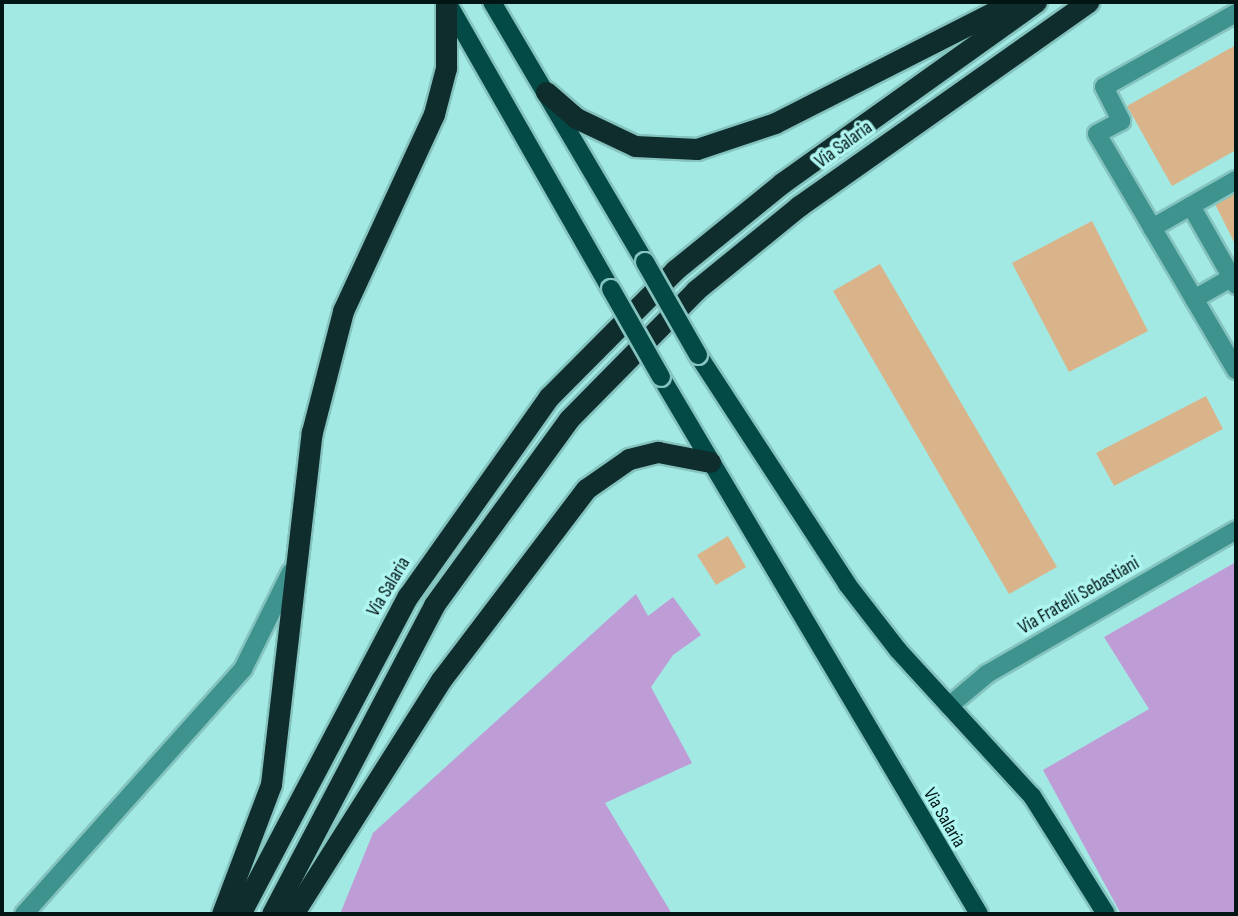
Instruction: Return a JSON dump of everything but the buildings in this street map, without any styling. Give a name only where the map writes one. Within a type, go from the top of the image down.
[{"type":"highway","points":[[222,914],[271,784],[301,546],[312,432],[343,311],[434,114],[446,68],[446,2]]},
{"type":"highway","points":[[546,92],[576,117],[635,146],[696,149],[775,123],[1014,2]]},
{"type":"highway","name":"Via Salaria","points":[[240,914],[408,596],[549,397],[676,270],[782,183],[1035,2]]},
{"type":"highway","name":"Via Salaria","points":[[272,914],[434,605],[569,419],[696,290],[799,206],[1088,2]]},
{"type":"highway","points":[[293,914],[441,680],[586,489],[629,459],[658,452],[710,462]]},
{"type":"main road","name":"Via Salaria","points":[[446,2],[710,462],[979,914]]},
{"type":"main road","points":[[492,2],[698,355],[847,584],[949,706],[1032,796],[1106,914]]},
{"type":"street","points":[[1236,13],[1104,87],[1121,121],[1097,134],[1236,370]]},
{"type":"street","points":[[1152,228],[1236,180]]},
{"type":"street","points":[[1191,206],[1235,279],[1194,299]]},
{"type":"street","name":"Via Fratelli Sebastiani","points":[[949,706],[987,674],[1236,530]]},
{"type":"street","points":[[24,914],[243,669],[301,546]]},
{"type":"shaded area","points":[[1236,562],[1236,914],[1121,914],[1043,770],[1149,709],[1104,637]]},
{"type":"shaded area","points":[[636,594],[648,616],[673,597],[701,635],[673,655],[651,687],[692,763],[605,803],[672,914],[340,914],[373,833]]}]
